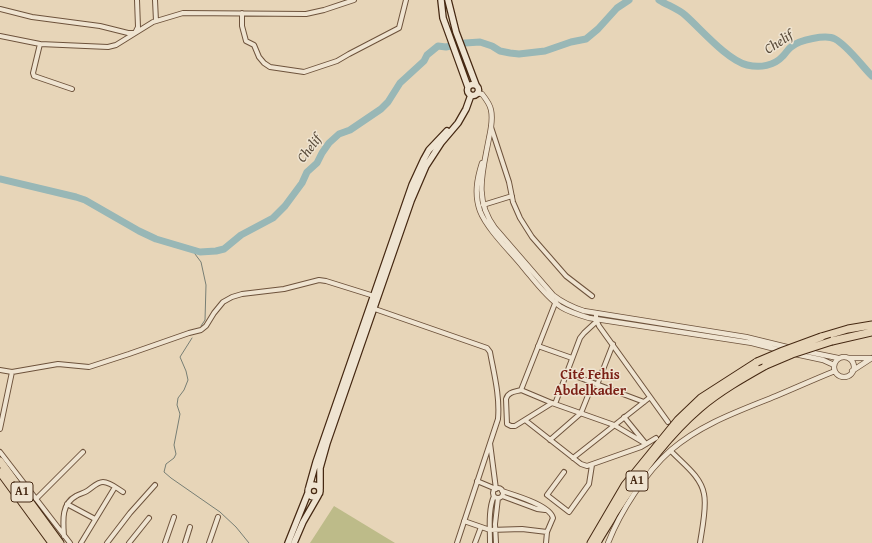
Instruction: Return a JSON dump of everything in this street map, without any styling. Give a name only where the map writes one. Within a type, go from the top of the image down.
[{"type":"highway","name":"A1","points":[[591,543],[625,485],[678,420],[701,398],[757,362],[821,337],[848,329],[872,325]]},
{"type":"highway","name":"A1","points":[[597,543],[630,491],[657,455],[682,424],[701,408],[737,382],[766,365],[792,354],[832,341],[872,332]]},
{"type":"highway","name":"A1","points":[[0,461],[60,543]]},
{"type":"highway","name":"A1","points":[[0,472],[52,543]]},
{"type":"highway","points":[[30,513],[46,543]]},
{"type":"main road","points":[[441,0],[444,18],[468,87],[467,91],[471,95]]},
{"type":"main road","points":[[448,0],[456,32],[478,90],[477,93],[471,95]]},
{"type":"main road","points":[[468,87],[470,85],[476,85]]},
{"type":"main road","points":[[288,543],[410,201],[434,153],[458,123],[466,109],[471,95]]},
{"type":"main road","points":[[294,543],[303,522],[320,493],[322,460],[372,308],[374,296],[419,168],[430,150],[455,121],[460,119]]},
{"type":"main road","points":[[308,490],[314,485],[318,486],[320,489]]},
{"type":"main road","points":[[308,490],[312,497],[318,496]]},
{"type":"street","points":[[135,33],[138,27],[137,0]]},
{"type":"street","points":[[155,0],[156,21]]},
{"type":"street","points":[[0,36],[40,44],[108,47],[116,45],[156,21],[183,13],[306,14],[354,0]]},
{"type":"street","points":[[242,13],[242,26],[246,41],[254,45],[259,57],[264,63],[270,67],[304,72],[337,62],[349,54],[399,28],[406,0]]},
{"type":"street","points":[[0,9],[32,17],[100,26],[128,33],[135,33]]},
{"type":"street","points":[[40,44],[33,73],[34,76],[72,88]]},
{"type":"street","points":[[477,93],[482,94],[490,106],[492,115],[481,182],[483,205],[488,219],[556,300],[560,307],[575,314],[597,320],[752,343],[834,364]]},
{"type":"street","points":[[491,126],[520,218],[532,237],[566,276],[592,296]]},
{"type":"street","points":[[491,126],[477,183],[480,210],[489,226],[556,300],[584,311],[746,337],[838,358],[843,356],[849,358],[872,358]]},
{"type":"street","points":[[483,205],[512,196]]},
{"type":"street","points":[[0,370],[12,372],[58,364],[89,367],[184,334],[201,330],[206,326],[214,313],[224,302],[232,297],[242,294],[284,289],[319,280],[326,280],[374,296]]},
{"type":"street","points":[[521,390],[556,300]]},
{"type":"street","points":[[372,308],[489,349],[499,406],[498,419],[457,543]]},
{"type":"street","points":[[596,313],[597,320],[668,422]]},
{"type":"street","points":[[597,320],[581,336],[554,404],[515,426],[507,424],[507,396],[510,393],[521,390],[554,404],[614,425],[646,444]]},
{"type":"street","points":[[550,440],[580,413],[613,344]]},
{"type":"street","points":[[538,346],[572,358]]},
{"type":"street","points":[[838,358],[834,364],[835,371],[843,377],[849,375],[852,371],[872,358]]},
{"type":"street","points":[[849,358],[853,363],[852,371]]},
{"type":"street","points":[[608,543],[614,527],[630,500],[649,475],[671,451],[689,437],[729,415],[835,371]]},
{"type":"street","points":[[0,429],[12,372]]},
{"type":"street","points":[[567,374],[644,402]]},
{"type":"street","points":[[573,458],[650,398]]},
{"type":"street","points":[[624,417],[646,444]]},
{"type":"street","points":[[525,420],[581,464],[587,466],[592,466],[646,444],[656,438]]},
{"type":"street","points":[[490,442],[496,489],[493,492],[499,495],[538,504],[551,514],[552,518],[547,532],[546,543]]},
{"type":"street","points":[[671,451],[697,478],[704,494],[705,502],[700,543]]},
{"type":"street","points":[[0,452],[70,543]]},
{"type":"street","points":[[36,499],[83,452]]},
{"type":"street","points":[[564,472],[546,495],[568,512],[589,484],[592,466]]},
{"type":"street","points":[[477,481],[496,489],[500,489],[496,543]]},
{"type":"street","points":[[64,536],[64,512],[67,504],[75,497],[88,491],[96,484],[103,482],[123,492]]},
{"type":"street","points":[[107,543],[130,513],[155,486]]},
{"type":"street","points":[[81,543],[115,487]]},
{"type":"street","points":[[490,543],[492,501],[499,495]]},
{"type":"street","points":[[67,504],[95,519]]},
{"type":"street","points":[[165,543],[174,517]]},
{"type":"street","points":[[129,543],[149,518]]},
{"type":"street","points":[[209,543],[218,518]]},
{"type":"street","points":[[464,521],[496,531],[522,529],[547,532]]},
{"type":"street","points":[[185,543],[190,527]]},
{"type":"street","points":[[475,543],[481,527]]},
{"type":"shaded area","points":[[334,506],[395,543],[310,543]]},
{"type":"waterway","name":"Chelif","points":[[0,179],[85,200],[156,239],[200,252],[224,249],[241,235],[273,218],[285,206],[302,183],[307,172],[317,163],[329,143],[339,134],[350,130],[381,109],[388,102],[400,83],[424,61],[427,55],[438,46],[446,47],[480,42],[492,46],[500,51],[510,53],[519,54],[545,51],[571,42],[586,39],[598,29],[617,8],[629,0]]},
{"type":"waterway","name":"Chelif","points":[[659,0],[682,13],[723,51],[739,62],[747,65],[762,66],[771,64],[783,56],[795,44],[813,38],[825,37],[835,39],[845,46],[872,76]]},
{"type":"waterway","points":[[192,250],[201,262],[206,285],[205,320],[201,326]]},
{"type":"waterway","points":[[192,338],[180,357],[188,380],[184,390],[178,398],[177,405],[180,414],[174,445],[176,454],[174,458],[166,464],[164,472],[220,512],[236,527],[249,543]]},
{"type":"district","name":"Cité Fehis Abdelkader","points":[[590,384]]}]
